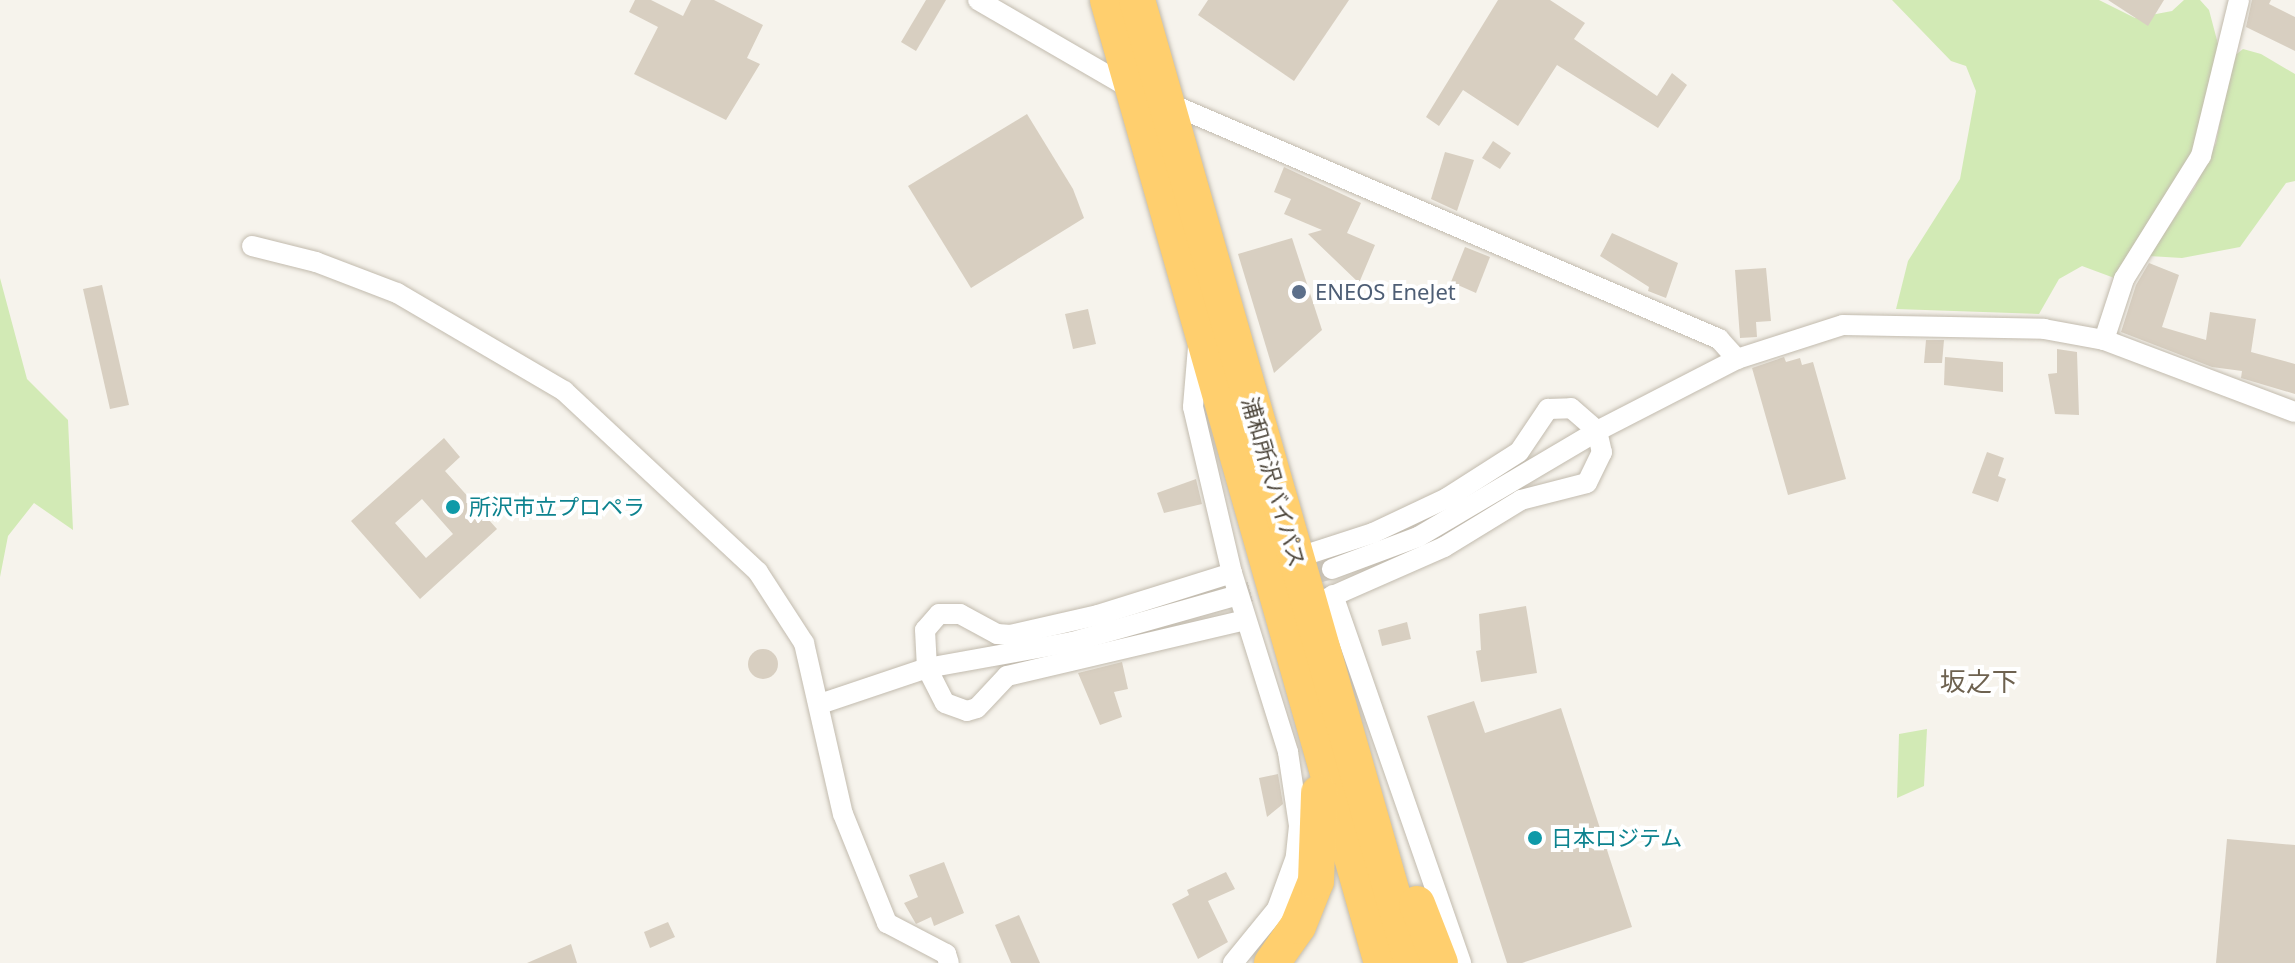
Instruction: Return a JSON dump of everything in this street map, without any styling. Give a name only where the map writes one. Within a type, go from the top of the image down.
[{"type":"highway","name":"浦和所沢バイパス","points":[[1108,0],[1150,97],[1296,558],[1319,608],[1412,963]]},
{"type":"highway","name":"浦和所沢バイパス","points":[[1137,0],[1150,97],[1201,319],[1382,963]]},
{"type":"highway","points":[[1245,476],[1321,806],[1320,856],[1309,904],[1272,963]]},
{"type":"highway","points":[[1319,608],[1440,963]]},
{"type":"street","points":[[978,0],[1150,97],[1719,339],[1737,359]]},
{"type":"street","points":[[2104,340],[2124,279],[2201,156],[2239,0]]},
{"type":"street","points":[[252,246],[316,262],[397,293],[564,391],[776,593],[804,643],[843,814],[887,923],[946,954],[949,963]]},
{"type":"street","points":[[1201,319],[1193,407],[1232,573],[1288,752],[1299,826],[1296,857],[1277,909],[1233,963]]},
{"type":"street","points":[[1332,569],[1418,537],[1597,431],[1737,359],[1817,331],[1863,323],[2044,329],[2104,340],[2295,412]]},
{"type":"street","points":[[1296,558],[1373,533],[1458,492],[1519,452],[1548,409],[1571,408],[1597,431],[1602,452],[1587,483],[1521,500],[1431,554],[1319,608],[1461,963]]},
{"type":"street","points":[[1232,573],[1098,615],[1011,635],[997,634],[960,614],[939,614],[925,630],[927,668],[945,703],[967,711],[977,708],[1007,676],[1246,620]]},
{"type":"street","points":[[820,704],[927,668],[1072,642],[1231,597]]},
{"type":"green space","points":[[1892,0],[2099,0],[2135,18],[2172,11],[2184,0],[2200,0],[2209,10],[2218,44],[2233,57],[2243,49],[2261,54],[2295,74],[2295,181],[2286,183],[2240,247],[2182,258],[2149,256],[2195,187],[2216,143],[2223,106],[2117,279],[2082,266],[2059,279],[2039,314],[1896,309],[1908,261],[1960,179],[1976,91],[1966,66],[1951,61]]},
{"type":"green space","points":[[0,278],[27,379],[68,420],[73,530],[34,503],[8,536],[0,577]]},
{"type":"green space","points":[[1927,729],[1924,786],[1897,798],[1899,734]]},
{"type":"building","points":[[635,0],[651,0],[683,16],[691,0],[714,0],[763,25],[747,58],[760,64],[726,120],[634,74],[658,27],[629,12]]},
{"type":"building","points":[[926,0],[946,0],[916,51],[901,42]]},
{"type":"building","points":[[1208,0],[1349,0],[1294,81],[1198,15]]},
{"type":"building","points":[[1498,0],[1550,0],[1585,23],[1574,39],[1657,96],[1672,73],[1687,85],[1658,128],[1557,65],[1518,126],[1463,90],[1439,126],[1426,117]]},
{"type":"building","points":[[2108,0],[2164,0],[2148,26]]},
{"type":"building","points":[[2252,0],[2271,0],[2269,4],[2295,17],[2295,51],[2246,27]]},
{"type":"building","points":[[1027,114],[1073,189],[1084,218],[971,288],[908,186]]},
{"type":"building","points":[[1493,141],[1511,153],[1500,169],[1482,158]]},
{"type":"building","points":[[1445,152],[1474,160],[1457,211],[1431,199]]},
{"type":"building","points":[[1284,167],[1361,203],[1347,233],[1375,245],[1359,283],[1308,234],[1322,230],[1284,214],[1291,199],[1274,192]]},
{"type":"building","points":[[1612,233],[1678,263],[1666,298],[1648,291],[1649,287],[1600,256]]},
{"type":"building","points":[[1292,238],[1322,330],[1274,373],[1238,254]]},
{"type":"building","points":[[1465,247],[1490,257],[1476,293],[1451,282]]},
{"type":"building","points":[[2149,263],[2179,275],[2162,327],[2206,340],[2210,312],[2256,319],[2251,352],[2295,364],[2295,394],[2241,378],[2242,371],[2212,367],[2121,332],[2136,285]]},
{"type":"building","points":[[1766,268],[1771,321],[1756,322],[1757,337],[1740,338],[1735,270]]},
{"type":"building","points":[[102,285],[129,405],[110,409],[83,289]]},
{"type":"building","points":[[1088,309],[1096,344],[1073,349],[1065,314]]},
{"type":"building","points":[[1926,340],[1944,340],[1942,363],[1924,363]]},
{"type":"building","points":[[2057,349],[2077,352],[2079,415],[2055,414],[2048,374],[2057,373]]},
{"type":"building","points":[[1784,357],[1786,362],[1800,358],[1802,365],[1813,362],[1846,479],[1788,495],[1752,368]]},
{"type":"building","points":[[1945,357],[2003,362],[2003,392],[1944,385]]},
{"type":"building","name":"所沢市立プロペラ","points":[[444,438],[460,457],[445,471],[497,529],[420,599],[351,521]],"holes":[[[422,499],[453,534],[426,558],[395,523]]]},
{"type":"building","points":[[1987,452],[2004,458],[1998,476],[2006,479],[1998,502],[1972,493]]},
{"type":"building","points":[[1196,479],[1202,504],[1164,513],[1157,493]]},
{"type":"building","points":[[1526,606],[1537,673],[1481,682],[1476,651],[1481,650],[1479,614]]},
{"type":"building","points":[[1407,622],[1411,639],[1382,646],[1378,630]]},
{"type":"building","points":[[763,649],[773,654],[778,664],[773,674],[763,679],[753,674],[748,664],[753,654]]},
{"type":"building","points":[[1122,662],[1128,689],[1114,692],[1122,717],[1100,725],[1078,673]]},
{"type":"building","name":"日本ロジテム","points":[[1474,701],[1485,733],[1561,708],[1632,927],[1522,963],[1507,963],[1427,716]]},
{"type":"building","points":[[1278,774],[1283,804],[1267,817],[1259,778]]},
{"type":"building","points":[[2227,839],[2295,845],[2295,963],[2216,963]]},
{"type":"building","points":[[944,862],[964,913],[934,926],[931,917],[916,924],[904,903],[918,897],[909,875]]},
{"type":"building","points":[[1226,872],[1235,889],[1208,901],[1228,942],[1198,959],[1172,904],[1189,895],[1187,890]]},
{"type":"building","points":[[1019,915],[1040,963],[1011,963],[995,925]]},
{"type":"building","points":[[668,922],[675,937],[650,948],[644,932]]},
{"type":"building","points":[[571,944],[577,963],[527,963]]},
{"type":"tunnel","points":[[1231,597],[1332,569]]},
{"type":"place","name":"ENEOS EneJet","points":[[1299,292]]},
{"type":"place","name":"所沢市立プロペラ","points":[[453,507]]},
{"type":"place","name":"日本ロジテム","points":[[1535,838]]},
{"type":"district","name":"坂之下","points":[[1979,682]]}]
